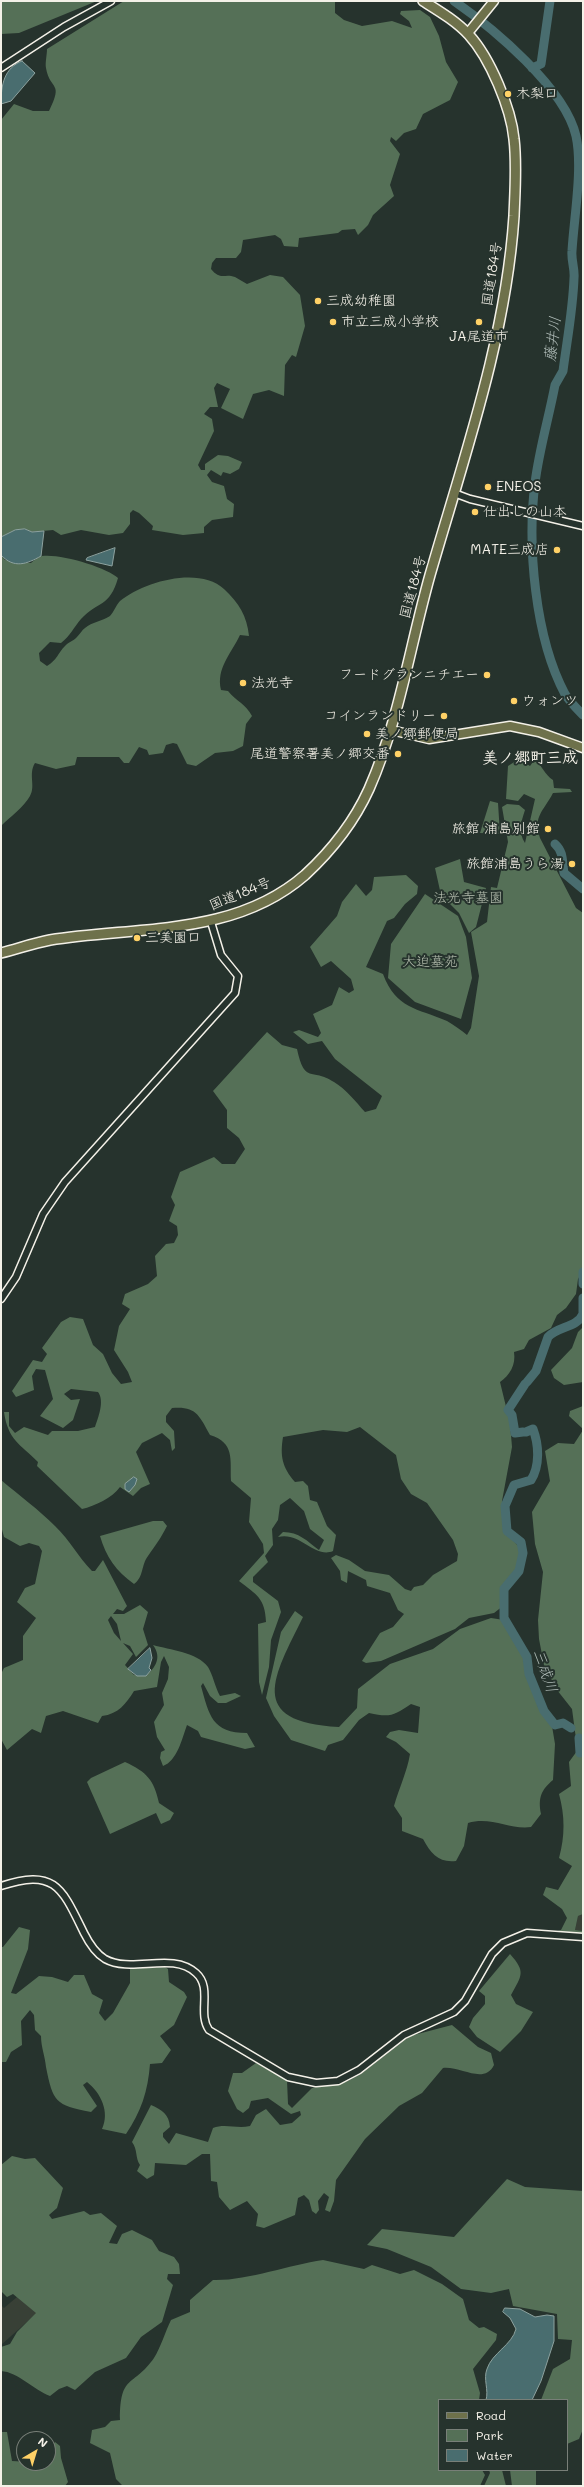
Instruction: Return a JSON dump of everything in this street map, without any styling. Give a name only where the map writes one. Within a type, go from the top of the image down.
[{"type":"highway","name":"国道184号","points":[[1,953],[47,940],[152,930],[211,922],[258,904],[284,891],[328,852],[355,815],[369,789],[391,730],[494,346],[502,304],[512,232],[516,178],[514,137],[503,96],[479,47],[470,30],[423,1]]},
{"type":"main road","points":[[470,30],[494,1]]},
{"type":"main road","points":[[391,730],[429,739],[510,726],[539,732],[583,748]]},
{"type":"street","points":[[1,68],[64,26],[111,1]]},
{"type":"street","points":[[454,493],[583,526]]},
{"type":"street","points":[[1,1299],[16,1277],[43,1214],[65,1182],[235,993],[238,976],[220,952],[211,922]]},
{"type":"street","points":[[1,1886],[28,1878],[53,1884],[67,1898],[90,1945],[104,1958],[125,1963],[173,1963],[190,1968],[199,1976],[204,1986],[203,2020],[209,2030],[288,2077],[316,2083],[338,2081],[350,2075],[404,2035],[454,2012],[465,2001],[492,1954],[503,1943],[527,1933],[583,1937]]},
{"type":"shaded area","points":[[583,1914],[583,1931],[575,1930],[578,1916]]},
{"type":"shaded area","points":[[17,2297],[37,2313],[1,2345],[1,2305],[4,2308]]},
{"type":"green space","points":[[1,1],[97,1],[19,33],[1,34]]},
{"type":"green space","points":[[124,1],[335,1],[335,13],[344,20],[362,26],[392,21],[412,28],[409,21],[400,14],[401,11],[420,10],[430,17],[439,36],[446,62],[458,82],[450,100],[423,114],[416,129],[404,133],[396,141],[391,137],[390,141],[400,154],[390,185],[394,196],[373,215],[368,225],[358,235],[355,229],[342,230],[338,233],[299,238],[298,247],[284,246],[281,239],[275,235],[243,240],[241,252],[236,258],[216,258],[212,263],[211,269],[217,275],[235,277],[247,284],[270,275],[283,277],[300,295],[305,326],[296,357],[292,355],[285,365],[284,396],[269,390],[253,394],[243,419],[221,408],[230,389],[217,383],[214,388],[218,407],[210,407],[204,414],[212,419],[214,431],[198,465],[201,470],[205,470],[205,464],[218,455],[228,456],[242,462],[239,469],[230,474],[223,472],[221,476],[211,470],[207,475],[212,482],[224,486],[227,499],[234,504],[233,517],[212,520],[204,527],[204,533],[183,535],[152,530],[153,526],[139,513],[133,510],[130,513],[130,524],[123,533],[109,535],[81,530],[61,535],[53,530],[32,532],[25,529],[15,530],[1,537],[1,120],[14,104],[33,111],[49,111],[56,90],[50,80],[46,68],[47,49]]},
{"type":"green space","points":[[1,555],[5,560],[31,563],[38,557],[45,556],[67,558],[103,569],[118,578],[115,587],[107,599],[87,613],[61,643],[50,642],[39,653],[40,661],[47,666],[66,645],[76,638],[84,629],[91,624],[110,616],[120,601],[143,587],[157,582],[187,577],[201,578],[214,582],[224,589],[234,599],[241,610],[246,622],[249,636],[240,635],[222,668],[220,682],[221,690],[228,691],[247,708],[252,716],[246,724],[243,746],[233,751],[215,753],[196,766],[187,764],[177,744],[173,743],[166,745],[163,753],[149,755],[147,750],[139,747],[129,763],[124,763],[119,757],[77,757],[75,765],[56,769],[35,763],[32,771],[32,792],[30,796],[21,808],[1,826]]},
{"type":"green space","points":[[519,759],[530,766],[535,759],[553,780],[554,788],[570,789],[572,792],[553,793],[538,819],[538,831],[540,838],[576,908],[583,913],[583,1271],[578,1279],[576,1294],[566,1308],[557,1315],[551,1328],[529,1340],[524,1349],[514,1352],[512,1369],[500,1382],[510,1423],[512,1447],[502,1501],[510,1537],[520,1548],[517,1570],[504,1590],[503,1606],[494,1613],[469,1618],[455,1629],[381,1661],[366,1663],[362,1661],[380,1633],[393,1627],[404,1614],[398,1610],[390,1593],[367,1586],[366,1580],[348,1571],[347,1583],[341,1580],[340,1571],[331,1558],[336,1555],[349,1560],[365,1571],[389,1575],[405,1589],[411,1591],[414,1587],[423,1585],[433,1575],[457,1561],[458,1554],[453,1540],[427,1503],[411,1494],[401,1479],[396,1455],[360,1427],[347,1432],[323,1430],[283,1437],[282,1456],[287,1471],[295,1482],[303,1481],[308,1486],[310,1500],[317,1502],[327,1526],[336,1535],[333,1551],[326,1552],[313,1549],[293,1538],[286,1536],[278,1537],[283,1532],[289,1532],[298,1535],[319,1550],[324,1540],[310,1529],[304,1511],[290,1498],[280,1505],[278,1520],[272,1529],[273,1545],[265,1556],[268,1562],[253,1577],[253,1582],[278,1601],[281,1612],[271,1640],[269,1667],[262,1695],[259,1682],[258,1624],[266,1622],[264,1607],[259,1598],[239,1581],[264,1553],[263,1544],[249,1522],[251,1498],[231,1481],[230,1453],[224,1442],[210,1435],[203,1422],[192,1410],[172,1408],[166,1416],[166,1422],[174,1431],[175,1448],[172,1451],[170,1440],[162,1433],[142,1443],[136,1452],[150,1484],[141,1488],[133,1496],[120,1487],[113,1495],[103,1501],[82,1509],[37,1466],[38,1462],[20,1446],[8,1429],[4,1412],[9,1412],[9,1426],[15,1433],[24,1427],[48,1435],[52,1431],[78,1431],[95,1427],[101,1405],[98,1392],[71,1389],[64,1394],[71,1400],[80,1399],[73,1420],[63,1428],[40,1416],[53,1399],[45,1370],[36,1369],[32,1376],[34,1390],[16,1397],[12,1391],[33,1360],[42,1362],[47,1354],[42,1348],[61,1322],[70,1317],[83,1319],[93,1345],[103,1354],[112,1373],[121,1384],[132,1382],[128,1372],[114,1350],[119,1326],[130,1309],[122,1304],[125,1294],[148,1284],[157,1276],[155,1256],[166,1244],[174,1243],[178,1235],[177,1226],[169,1221],[175,1205],[171,1197],[180,1172],[214,1157],[222,1164],[235,1164],[245,1149],[239,1138],[227,1128],[227,1110],[213,1091],[267,1032],[282,1045],[297,1049],[300,1060],[306,1071],[326,1078],[343,1088],[365,1112],[376,1109],[382,1096],[335,1059],[322,1041],[308,1044],[293,1032],[299,1030],[318,1037],[321,1033],[313,1014],[332,1005],[339,987],[349,993],[354,990],[351,979],[331,961],[321,967],[310,947],[337,916],[342,902],[356,884],[366,896],[372,890],[374,877],[406,875],[418,886],[417,894],[405,904],[394,918],[387,921],[366,967],[383,974],[388,986],[401,1001],[417,1010],[447,1021],[467,1035],[471,1028],[479,976],[471,932],[487,922],[491,887],[497,888],[508,842],[502,807],[507,804],[519,805],[525,810],[521,823],[521,835],[525,843],[535,799],[524,794],[518,801],[506,799],[508,766]]},
{"type":"green space","points":[[490,801],[498,803],[500,834],[480,833]]},
{"type":"green space","name":"法光寺墓園","points":[[460,859],[464,882],[486,888],[476,927],[469,933],[459,913],[441,895],[435,868]]},
{"type":"green space","name":"大迫墓苑","points":[[425,894],[458,916],[466,937],[472,978],[461,1019],[415,1002],[388,978],[391,944]]},
{"type":"green space","points":[[583,1327],[583,1382],[564,1385],[554,1378],[551,1370],[572,1348],[578,1332]]},
{"type":"green space","points":[[583,1406],[583,1429],[569,1416],[570,1411]]},
{"type":"green space","points":[[583,1430],[583,1740],[576,1739],[572,1709],[557,1690],[544,1665],[539,1639],[538,1620],[543,1572],[535,1544],[532,1512],[550,1481],[545,1451],[558,1443],[574,1444]]},
{"type":"green space","points":[[1,1480],[36,1508],[55,1526],[92,1571],[95,1571],[103,1560],[127,1606],[123,1611],[117,1609],[113,1614],[124,1614],[140,1605],[148,1612],[143,1629],[148,1645],[136,1657],[130,1646],[123,1643],[133,1654],[125,1665],[134,1675],[145,1676],[155,1666],[157,1654],[153,1645],[183,1652],[197,1658],[208,1667],[220,1696],[235,1693],[241,1696],[226,1703],[218,1703],[210,1696],[203,1683],[201,1686],[210,1714],[219,1726],[226,1730],[247,1733],[255,1747],[245,1749],[201,1737],[198,1731],[187,1725],[175,1755],[163,1766],[160,1758],[161,1752],[165,1750],[157,1737],[154,1722],[164,1705],[162,1693],[168,1679],[169,1667],[164,1656],[161,1662],[157,1687],[134,1691],[121,1708],[113,1713],[102,1716],[98,1723],[63,1711],[46,1716],[41,1733],[32,1729],[7,1750],[1,1739],[1,1674],[4,1668],[23,1660],[23,1636],[36,1618],[17,1602],[25,1588],[35,1584],[42,1551],[39,1546],[29,1543],[20,1546],[4,1537],[1,1526]],"holes":[[[111,1616],[117,1624],[121,1641],[114,1633],[108,1620]]]},
{"type":"green space","points":[[153,1521],[163,1521],[167,1526],[144,1563],[141,1574],[134,1584],[112,1563],[105,1551],[100,1536]]},
{"type":"green space","points":[[295,1611],[303,1617],[283,1658],[277,1676],[275,1692],[279,1706],[290,1716],[309,1723],[339,1727],[357,1708],[358,1689],[390,1664],[433,1649],[460,1629],[491,1618],[504,1620],[513,1628],[530,1659],[538,1707],[552,1726],[555,1744],[553,1780],[541,1795],[541,1814],[531,1827],[516,1827],[485,1821],[468,1823],[464,1846],[456,1861],[445,1861],[440,1859],[432,1853],[423,1839],[402,1831],[402,1818],[394,1806],[410,1754],[396,1742],[386,1737],[390,1732],[399,1730],[418,1733],[420,1707],[411,1704],[396,1713],[387,1715],[369,1713],[359,1720],[343,1740],[328,1745],[325,1751],[291,1740],[274,1716],[266,1698],[281,1632]]},
{"type":"green space","points":[[583,1750],[583,1914],[578,1916],[575,1930],[583,1931],[583,1935],[554,1932],[561,1930],[567,1918],[562,1909],[543,1895],[546,1887],[558,1890],[572,1866],[559,1858],[564,1826],[559,1794],[571,1786],[569,1762],[577,1751]]},
{"type":"green space","points":[[125,1762],[144,1773],[155,1788],[159,1803],[174,1813],[170,1820],[161,1824],[156,1813],[110,1834],[87,1782],[91,1778]]},
{"type":"green space","points":[[19,1927],[30,1930],[28,1949],[11,1993],[16,1994],[39,1976],[52,1977],[68,1982],[74,1975],[84,1975],[92,1994],[103,2000],[99,2013],[105,2021],[113,2013],[130,1983],[130,1968],[165,1967],[168,1969],[169,1982],[184,1992],[187,1997],[174,2025],[160,2036],[171,2050],[162,2063],[150,2064],[148,2083],[143,2101],[136,2118],[126,2134],[102,2129],[105,2116],[103,2103],[92,2086],[87,2082],[83,2085],[97,2106],[91,2112],[63,2104],[54,2095],[48,2079],[41,2036],[35,2030],[34,2015],[30,2010],[21,2021],[22,2045],[11,2052],[6,2062],[1,2062],[1,1947],[3,1947]]},
{"type":"green space","points":[[510,1954],[518,1965],[521,1974],[511,1995],[516,2004],[533,2012],[521,2031],[500,2052],[477,2037],[469,2027],[473,2018],[485,2004],[485,1996],[479,1991]]},
{"type":"green space","points":[[452,2025],[478,2047],[491,2053],[494,2065],[490,2071],[484,2074],[443,2068],[422,2093],[399,2106],[365,2139],[336,2180],[334,2201],[330,2212],[325,2210],[329,2197],[324,2193],[318,2201],[319,2210],[316,2214],[312,2211],[309,2200],[304,2195],[298,2198],[295,2215],[264,2228],[256,2226],[258,2214],[247,2201],[230,2210],[219,2197],[217,2182],[211,2181],[210,2154],[202,2154],[186,2165],[155,2163],[154,2175],[147,2179],[137,2171],[140,2165],[132,2142],[151,2105],[162,2111],[168,2119],[170,2127],[163,2133],[163,2137],[169,2144],[176,2133],[208,2142],[213,2128],[222,2126],[250,2126],[256,2115],[266,2109],[280,2125],[292,2123],[301,2115],[300,2111],[291,2114],[268,2098],[251,2101],[249,2108],[243,2113],[237,2109],[228,2091],[233,2073],[242,2073],[256,2063],[287,2080],[288,2104],[292,2108],[312,2088],[348,2081],[361,2074],[410,2036]]},
{"type":"green space","points":[[12,2156],[25,2159],[35,2158],[63,2188],[57,2208],[49,2215],[52,2219],[84,2211],[90,2215],[101,2213],[117,2226],[109,2243],[117,2244],[122,2234],[132,2230],[152,2240],[159,2251],[174,2257],[179,2264],[180,2274],[168,2274],[167,2279],[173,2285],[162,2322],[141,2337],[126,2358],[95,2372],[75,2390],[67,2386],[59,2389],[50,2396],[14,2374],[1,2371],[1,2347],[10,2344],[17,2332],[36,2313],[13,2294],[7,2297],[1,2291],[1,2165]]},
{"type":"green space","points":[[507,2179],[525,2187],[583,2191],[583,2429],[579,2439],[568,2444],[568,2399],[541,2399],[553,2369],[570,2359],[572,2340],[558,2339],[557,2314],[513,2306],[509,2289],[491,2293],[461,2289],[431,2267],[387,2249],[367,2245],[382,2229],[454,2237]]},
{"type":"green space","points":[[323,2260],[364,2269],[372,2265],[400,2274],[414,2270],[442,2284],[463,2299],[469,2320],[479,2328],[484,2327],[497,2334],[496,2340],[473,2369],[480,2393],[479,2399],[438,2399],[438,2471],[483,2471],[485,2475],[480,2486],[123,2486],[116,2479],[110,2453],[90,2443],[92,2430],[105,2427],[111,2421],[120,2420],[122,2395],[125,2388],[147,2367],[154,2358],[171,2320],[190,2312],[190,2300],[213,2280],[240,2278]]},
{"type":"green space","points":[[1,2432],[7,2432],[12,2461],[16,2461],[16,2471],[56,2471],[56,2443],[60,2446],[61,2458],[68,2482],[65,2486],[1,2486]]},
{"type":"green space","points":[[489,2471],[502,2471],[506,2486],[484,2486],[490,2473]]},
{"type":"green space","points":[[510,2471],[536,2471],[536,2486],[512,2486]]},
{"type":"water","points":[[22,61],[35,73],[11,101],[1,104],[3,84],[7,73],[16,64]]},
{"type":"water","points":[[25,529],[32,532],[44,531],[41,556],[26,563],[16,564],[1,555],[1,537],[15,530]]},
{"type":"water","points":[[115,548],[112,566],[86,560],[87,558]]},
{"type":"water","points":[[134,1477],[137,1479],[135,1485],[129,1492],[125,1489],[125,1484]]},
{"type":"water","points":[[150,1648],[152,1658],[149,1668],[151,1670],[146,1676],[137,1676],[128,1669]]},
{"type":"water","points":[[505,2308],[520,2309],[535,2317],[547,2315],[554,2316],[554,2341],[541,2381],[532,2399],[486,2399],[487,2369],[493,2358],[514,2335],[516,2329],[510,2318],[503,2312]]},
{"type":"waterway","name":"藤井川","points":[[454,1],[507,43],[543,79],[558,98],[569,118],[576,136],[579,163],[572,251],[574,275],[570,324],[563,371],[555,385],[537,471],[532,535],[536,591],[540,619],[547,646],[555,671],[565,694],[583,715]]},
{"type":"waterway","points":[[532,68],[541,64],[550,1]]},
{"type":"waterway","name":"三成川","points":[[555,844],[560,850],[564,873],[583,889]]},
{"type":"waterway","name":"三成川","points":[[583,1272],[583,1284]]},
{"type":"waterway","name":"三成川","points":[[583,1298],[583,1313]]},
{"type":"waterway","name":"三成川","points":[[527,1382],[536,1371],[548,1337],[552,1333],[572,1325],[580,1319],[583,1314]]},
{"type":"waterway","name":"三成川","points":[[523,1432],[515,1433],[512,1415],[508,1410],[525,1384]]},
{"type":"waterway","name":"三成川","points":[[526,1432],[533,1429],[538,1455],[536,1468],[531,1480],[514,1485],[505,1506],[507,1531],[521,1542],[523,1553],[519,1571],[504,1589],[504,1618],[527,1657],[529,1674],[544,1711],[555,1725],[563,1723],[571,1728]]},
{"type":"waterway","name":"三成川","points":[[579,1738],[580,1753]]},
{"type":"place","name":"木梨口","points":[[508,94]]},
{"type":"place","name":"三成幼稚園","points":[[318,301]]},
{"type":"place","name":"市立三成小学校","points":[[333,322]]},
{"type":"place","name":"JA尾道市","points":[[479,322]]},
{"type":"place","name":"ENEOS","points":[[488,487]]},
{"type":"place","name":"仕出しの山本","points":[[475,512]]},
{"type":"place","name":"MATE三成店","points":[[557,550]]},
{"type":"place","name":"フードグランニチエー","points":[[487,675]]},
{"type":"place","name":"法光寺","points":[[243,683]]},
{"type":"place","name":"ウォンツ","points":[[514,701]]},
{"type":"place","name":"コインランドリー","points":[[444,716]]},
{"type":"place","name":"美ノ郷郵便局","points":[[367,734]]},
{"type":"place","name":"尾道警察署美ノ郷交番","points":[[398,754]]},
{"type":"place","name":"旅館 浦島別館","points":[[548,829]]},
{"type":"place","name":"旅館浦島うら湯","points":[[572,864]]},
{"type":"place","name":"三美園口","points":[[137,938]]},
{"type":"district","name":"美ノ郷町三成","points":[[530,758]]}]
